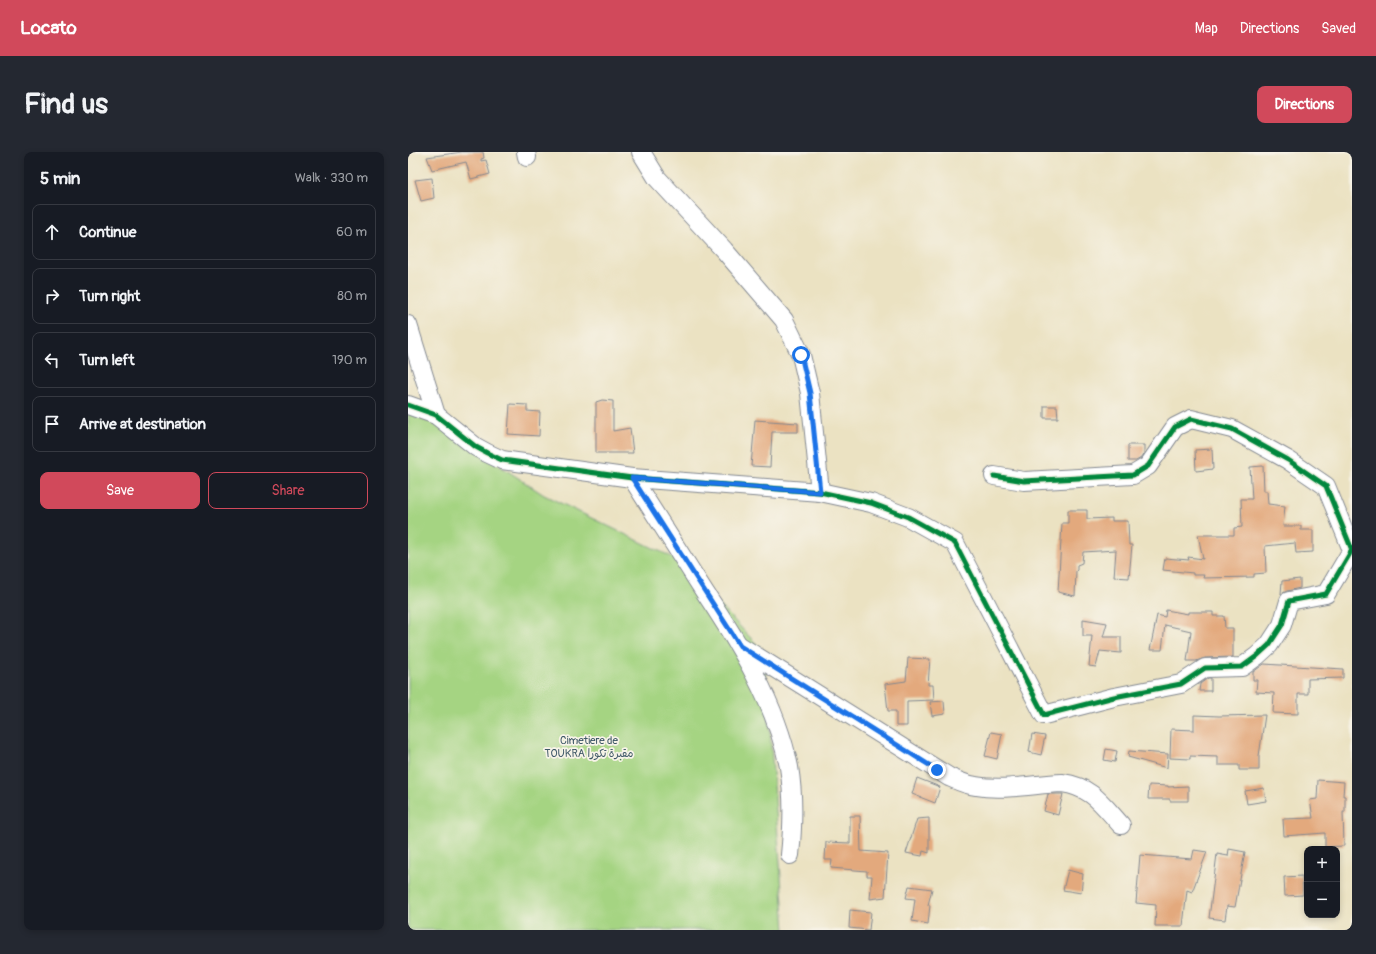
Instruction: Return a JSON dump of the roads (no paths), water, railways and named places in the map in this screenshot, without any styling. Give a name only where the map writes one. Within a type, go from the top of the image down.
[{"type":"street","points":[[641,152],[657,178],[724,250],[784,320],[801,355],[810,393],[820,492]]},
{"type":"street","points":[[408,325],[436,415]]},
{"type":"street","points":[[408,406],[436,415],[476,447],[502,460],[632,478],[820,492],[871,503],[908,517],[955,542],[1044,714],[1114,697],[1181,684],[1205,668],[1242,667],[1269,645],[1282,625],[1289,601],[1326,594],[1352,550],[1326,486],[1288,460],[1232,429],[1191,418],[1175,428],[1148,466],[1133,475],[1024,481],[994,476]]},
{"type":"street","points":[[632,478],[740,646],[769,705],[784,746],[789,768],[792,797],[793,833],[790,855]]},
{"type":"street","points":[[740,646],[949,777],[962,783],[989,788],[1062,783],[1074,784],[1085,789],[1094,796],[1121,825]]},
{"type":"park label","name":"Cimetiere de TOUKRA مقبرة تكورا","points":[[589,746]]}]
